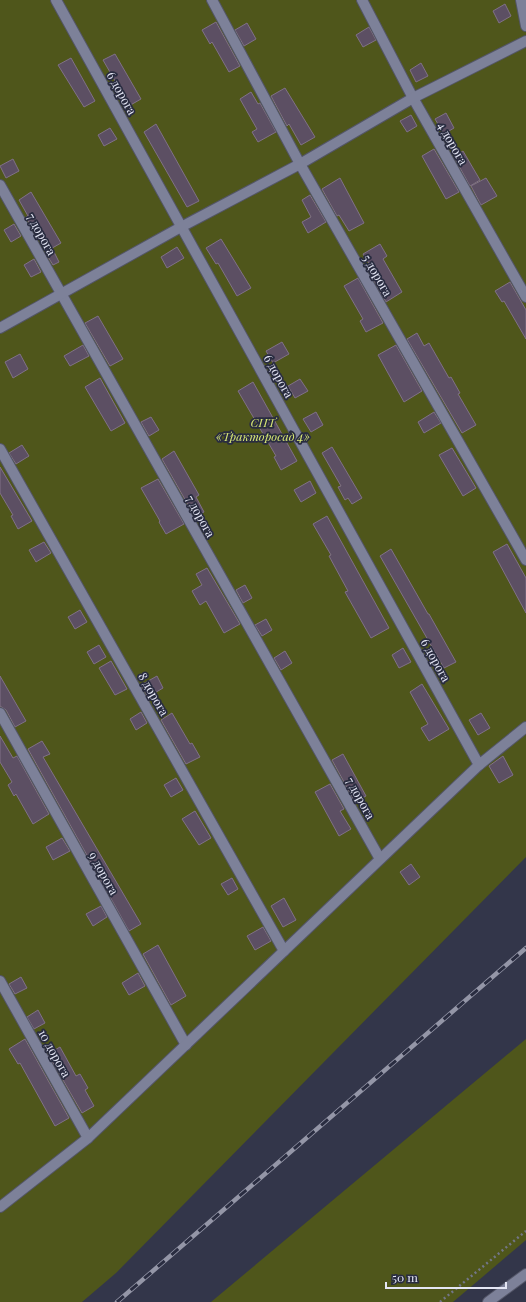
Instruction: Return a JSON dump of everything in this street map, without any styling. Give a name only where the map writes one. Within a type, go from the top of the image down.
[{"type":"street","name":"6 дорога","points":[[56,0],[479,765]]},
{"type":"street","name":"5 дорога","points":[[212,0],[300,164],[526,560]]},
{"type":"street","name":"4 дорога","points":[[362,0],[413,98],[526,297]]},
{"type":"street","points":[[521,0],[526,26]]},
{"type":"street","points":[[0,328],[181,227],[300,164],[413,98],[526,41]]},
{"type":"street","name":"7 дорога","points":[[0,185],[380,859]]},
{"type":"street","name":"8 дорога","points":[[0,449],[284,951]]},
{"type":"street","name":"9 дорога","points":[[0,713],[186,1045]]},
{"type":"street","points":[[0,1207],[88,1138],[479,765],[526,727]]},
{"type":"street","name":"10 дорога","points":[[0,981],[88,1138]]},
{"type":"street","points":[[488,1302],[526,1274]]},
{"type":"path","points":[[440,1302],[526,1231]]},
{"type":"green space","name":"СНТ «Тракторосад 4»","points":[[0,0],[526,0],[526,857],[116,1273],[82,1302],[0,1302]]},
{"type":"green space","points":[[526,1039],[526,1240],[453,1302],[211,1302]]},
{"type":"building","points":[[505,4],[511,16],[499,23],[493,11]]},
{"type":"building","points":[[216,22],[240,66],[229,72],[212,42],[210,44],[202,30]]},
{"type":"building","points":[[247,23],[256,39],[244,46],[235,30]]},
{"type":"building","points":[[369,27],[376,40],[363,47],[356,35]]},
{"type":"building","points":[[115,54],[141,99],[127,107],[120,94],[122,93],[103,60]]},
{"type":"building","points":[[71,58],[95,101],[84,107],[58,65]]},
{"type":"building","points":[[421,63],[428,76],[416,82],[410,70]]},
{"type":"building","points":[[285,88],[315,137],[301,145],[289,124],[287,126],[271,96]]},
{"type":"building","points":[[251,92],[258,104],[260,103],[276,132],[258,142],[252,132],[257,129],[240,99]]},
{"type":"building","points":[[446,113],[454,128],[444,134],[435,119]]},
{"type":"building","points":[[411,115],[417,126],[407,132],[400,121]]},
{"type":"building","points":[[156,124],[199,201],[187,207],[144,132]]},
{"type":"building","points":[[110,128],[117,139],[104,146],[98,135]]},
{"type":"building","points":[[434,149],[459,192],[446,199],[422,156]]},
{"type":"building","points":[[463,151],[480,180],[470,186],[454,157]]},
{"type":"building","points":[[13,159],[19,171],[6,178],[0,166]]},
{"type":"building","points":[[340,178],[364,223],[349,231],[339,215],[337,216],[322,189]]},
{"type":"building","points":[[486,178],[497,196],[481,205],[471,186]]},
{"type":"building","points":[[31,192],[61,243],[47,251],[34,229],[33,230],[26,217],[28,216],[19,200]]},
{"type":"building","points":[[310,195],[326,222],[308,233],[302,222],[311,217],[302,200]]},
{"type":"building","points":[[14,224],[21,236],[11,242],[4,230]]},
{"type":"building","points":[[221,239],[251,288],[237,296],[218,263],[216,264],[206,248]]},
{"type":"building","points":[[380,244],[387,256],[383,259],[402,292],[386,302],[369,272],[373,270],[363,254]]},
{"type":"building","points":[[177,247],[184,258],[167,268],[161,257]]},
{"type":"building","points":[[52,248],[59,262],[53,265],[45,252]]},
{"type":"building","points":[[34,259],[41,272],[31,277],[24,265]]},
{"type":"building","points":[[358,278],[383,323],[366,332],[360,321],[363,319],[344,286]]},
{"type":"building","points":[[510,282],[526,310],[526,339],[504,301],[502,302],[495,291]]},
{"type":"building","points":[[98,316],[123,359],[110,366],[85,323]]},
{"type":"building","points":[[417,333],[424,346],[429,343],[449,378],[451,377],[460,393],[458,394],[476,425],[462,433],[407,339]]},
{"type":"building","points":[[282,342],[289,354],[273,363],[266,351]]},
{"type":"building","points":[[83,345],[89,356],[70,366],[64,356]]},
{"type":"building","points":[[396,345],[422,391],[404,402],[378,355]]},
{"type":"building","points":[[20,354],[28,369],[13,378],[5,362]]},
{"type":"building","points":[[100,378],[125,423],[111,431],[85,387]]},
{"type":"building","points":[[300,379],[308,391],[295,398],[288,386]]},
{"type":"building","points":[[253,382],[297,461],[281,470],[274,457],[276,456],[238,391]]},
{"type":"building","points":[[316,412],[323,425],[311,432],[303,419]]},
{"type":"building","points":[[434,412],[441,423],[424,433],[418,422]]},
{"type":"building","points":[[151,417],[159,430],[149,436],[141,422]]},
{"type":"building","points":[[22,445],[29,456],[16,464],[9,453]]},
{"type":"building","points":[[332,447],[362,498],[352,504],[348,498],[345,500],[338,487],[341,486],[322,453]]},
{"type":"building","points":[[452,448],[476,488],[463,496],[439,455]]},
{"type":"building","points":[[174,451],[199,495],[196,497],[204,512],[195,517],[162,459]]},
{"type":"building","points":[[0,467],[32,521],[18,529],[11,516],[13,515],[0,493]]},
{"type":"building","points":[[158,479],[184,524],[166,534],[141,488]]},
{"type":"building","points":[[310,481],[316,493],[301,502],[294,490]]},
{"type":"building","points":[[327,516],[389,628],[371,638],[345,592],[348,591],[329,556],[331,555],[313,524]]},
{"type":"building","points":[[44,542],[51,553],[36,562],[29,550]]},
{"type":"building","points":[[507,544],[526,578],[526,613],[493,552]]},
{"type":"building","points":[[391,549],[456,662],[444,668],[380,556]]},
{"type":"building","points":[[207,568],[240,624],[224,633],[206,601],[200,605],[192,591],[202,585],[196,574]]},
{"type":"building","points":[[245,585],[252,598],[243,603],[236,590]]},
{"type":"building","points":[[80,610],[87,622],[75,629],[68,617]]},
{"type":"building","points":[[266,619],[272,630],[262,636],[255,625]]},
{"type":"building","points":[[99,645],[106,657],[94,664],[87,652]]},
{"type":"building","points":[[403,648],[411,662],[399,668],[392,655]]},
{"type":"building","points":[[285,651],[292,663],[281,670],[274,658]]},
{"type":"building","points":[[111,661],[127,689],[115,695],[99,668]]},
{"type":"building","points":[[0,676],[26,721],[15,727],[6,710],[0,706]]},
{"type":"building","points":[[157,676],[163,688],[148,697],[141,685]]},
{"type":"building","points":[[422,684],[449,729],[429,741],[421,728],[428,724],[410,692]]},
{"type":"building","points":[[141,712],[147,723],[136,730],[130,719]]},
{"type":"building","points":[[172,713],[190,744],[192,743],[200,757],[186,764],[161,720]]},
{"type":"building","points":[[481,713],[490,728],[478,735],[469,720]]},
{"type":"building","points":[[0,736],[13,758],[17,756],[49,814],[33,824],[16,794],[14,796],[8,785],[12,782],[0,762]]},
{"type":"building","points":[[42,741],[50,754],[43,757],[141,924],[129,931],[28,749]]},
{"type":"building","points":[[343,754],[366,796],[355,802],[332,760]]},
{"type":"building","points":[[503,756],[513,775],[499,783],[489,766]]},
{"type":"building","points":[[176,778],[183,790],[171,797],[164,785]]},
{"type":"building","points":[[330,784],[344,809],[340,811],[351,829],[339,836],[315,792]]},
{"type":"building","points":[[195,811],[211,838],[199,845],[182,819]]},
{"type":"building","points":[[62,838],[70,851],[53,860],[46,847]]},
{"type":"building","points":[[411,864],[420,877],[409,885],[400,872]]},
{"type":"building","points":[[232,878],[238,889],[228,895],[221,884]]},
{"type":"building","points":[[284,898],[296,920],[283,927],[271,906]]},
{"type":"building","points":[[101,906],[107,917],[93,926],[86,914]]},
{"type":"building","points":[[263,927],[271,941],[255,950],[247,936]]},
{"type":"building","points":[[158,945],[186,996],[171,1005],[143,954]]},
{"type":"building","points":[[138,973],[145,986],[129,995],[122,983]]},
{"type":"building","points":[[21,977],[27,988],[15,994],[9,984]]},
{"type":"building","points":[[38,1010],[45,1023],[34,1029],[27,1017]]},
{"type":"building","points":[[25,1039],[69,1118],[55,1126],[20,1063],[18,1064],[9,1049]]},
{"type":"building","points":[[60,1047],[76,1076],[80,1074],[88,1088],[85,1090],[94,1106],[82,1113],[48,1054]]},
{"type":"railway","points":[[117,1302],[526,948]]}]
